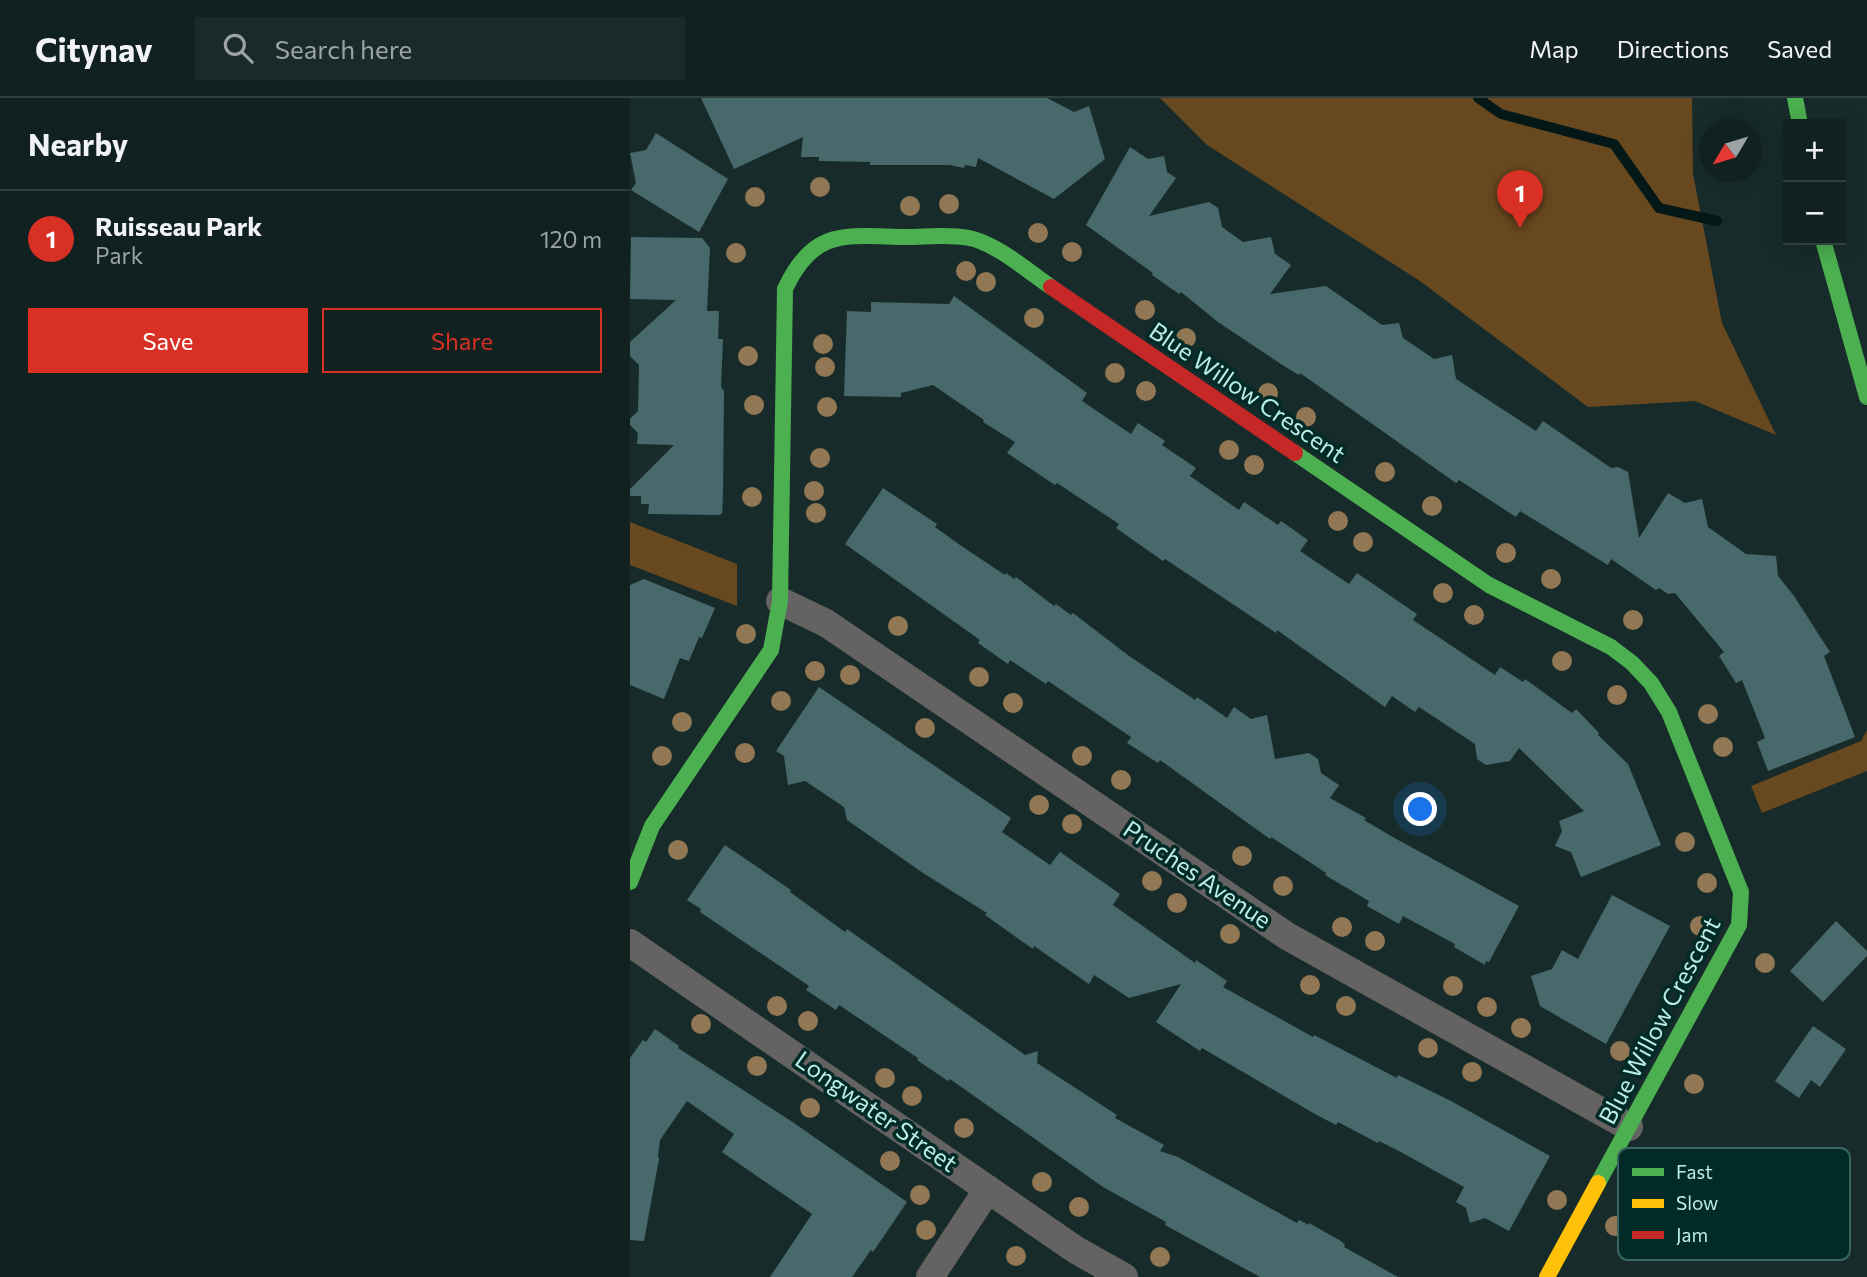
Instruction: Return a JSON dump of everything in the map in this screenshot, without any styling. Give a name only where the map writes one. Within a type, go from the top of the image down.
[{"type":"street","points":[[1795,98],[1799,119]]},
{"type":"street","name":"Blue Willow Crescent","points":[[630,882],[652,826],[771,650],[780,601],[785,289],[794,269],[807,252],[827,240],[845,236],[970,239],[992,247],[1489,585],[1611,647],[1632,663],[1651,683],[1669,712],[1741,892],[1739,926],[1547,1277]]},
{"type":"street","points":[[1824,245],[1867,397]]},
{"type":"street","name":"Pruches Avenue","points":[[780,601],[827,623],[1287,936],[1629,1127]]},
{"type":"street","name":"Longwater Street","points":[[630,943],[1076,1250],[1124,1277]]},
{"type":"street","points":[[930,1277],[988,1189]]},
{"type":"shaded area","points":[[1160,98],[1692,98],[1693,174],[1722,323],[1776,435],[1695,401],[1588,407],[1420,281],[1207,145]]},
{"type":"shaded area","points":[[630,522],[737,564],[737,606],[630,565]]},
{"type":"shaded area","points":[[1867,730],[1867,771],[1762,813],[1751,786],[1861,741]]},
{"type":"building","points":[[701,98],[1047,98],[1074,112],[1089,106],[1105,159],[1054,199],[978,158],[976,167],[965,165],[964,168],[950,165],[870,165],[870,162],[819,161],[819,157],[801,157],[803,137],[734,169]]},
{"type":"building","points":[[656,133],[728,179],[699,232],[631,190],[636,183],[630,153],[646,150]]},
{"type":"building","points":[[1130,147],[1148,159],[1164,156],[1167,172],[1176,178],[1149,216],[1209,202],[1218,208],[1222,227],[1243,242],[1271,237],[1275,254],[1291,265],[1270,294],[1326,286],[1382,325],[1399,323],[1403,338],[1434,359],[1452,355],[1456,379],[1536,431],[1543,421],[1611,468],[1618,467],[1628,472],[1639,538],[1668,493],[1685,503],[1702,499],[1708,527],[1746,554],[1776,556],[1778,576],[1830,652],[1824,656],[1855,737],[1768,771],[1757,742],[1765,738],[1742,680],[1736,683],[1719,656],[1724,652],[1675,593],[1668,594],[1659,588],[1656,590],[1611,559],[1608,565],[1520,511],[1516,517],[1459,480],[1456,483],[1300,373],[1299,375],[1284,366],[1218,322],[1181,292],[1179,294],[1152,275],[1153,273],[1086,225]]},
{"type":"building","points":[[631,237],[702,238],[710,248],[707,311],[719,311],[718,339],[723,339],[722,514],[648,514],[649,504],[641,504],[641,496],[630,496],[630,489],[674,445],[637,444],[638,433],[630,425],[630,419],[638,411],[639,365],[630,356],[630,342],[676,300],[630,299]]},
{"type":"building","points":[[954,296],[1087,393],[1082,401],[1131,434],[1138,423],[1165,441],[1162,445],[1196,468],[1190,476],[1239,510],[1244,502],[1278,525],[1281,521],[1308,540],[1300,551],[1349,584],[1357,573],[1417,614],[1413,620],[1495,675],[1500,667],[1523,682],[1525,679],[1572,713],[1576,709],[1628,764],[1661,845],[1581,877],[1571,852],[1555,846],[1562,831],[1559,821],[1584,811],[1519,748],[1510,761],[1486,765],[1477,759],[1475,744],[1419,707],[1415,712],[1392,696],[1385,707],[1277,630],[1276,633],[1165,559],[1163,561],[1116,528],[1119,524],[1007,453],[1015,442],[933,385],[901,393],[901,397],[844,396],[847,311],[871,312],[871,302],[949,304]]},
{"type":"building","points":[[883,488],[937,524],[935,527],[960,545],[1005,575],[1006,573],[1014,579],[1016,577],[1054,606],[1056,604],[1071,615],[1073,613],[1129,656],[1195,700],[1197,697],[1227,718],[1234,707],[1251,719],[1267,715],[1275,759],[1309,753],[1318,759],[1321,773],[1339,785],[1330,798],[1391,836],[1519,906],[1489,962],[1486,961],[1485,965],[1454,947],[1455,944],[1403,916],[1399,924],[1367,906],[1369,901],[1325,875],[1326,873],[1271,837],[1270,839],[1160,760],[1158,763],[1127,743],[1131,737],[1048,681],[1046,684],[1010,660],[1008,664],[978,643],[980,640],[845,544]]},
{"type":"building","points":[[644,579],[715,608],[689,661],[680,658],[664,699],[630,685],[630,585]]},
{"type":"building","points":[[819,687],[1011,818],[1002,832],[1050,865],[1060,852],[1120,894],[1113,905],[1195,963],[1196,960],[1227,981],[1223,987],[1313,1037],[1314,1035],[1397,1078],[1398,1075],[1451,1101],[1550,1156],[1509,1231],[1485,1218],[1470,1223],[1466,1208],[1456,1202],[1464,1187],[1379,1141],[1378,1143],[1338,1122],[1336,1125],[1315,1114],[1202,1048],[1200,1051],[1156,1022],[1181,984],[1129,998],[1094,975],[1089,984],[1034,946],[1033,949],[985,915],[987,913],[847,820],[844,807],[805,781],[788,785],[784,756],[776,751]]},
{"type":"building","points":[[725,845],[791,890],[790,892],[845,932],[847,929],[1025,1055],[1038,1051],[1037,1063],[1117,1115],[1115,1118],[1164,1145],[1160,1151],[1178,1157],[1297,1223],[1299,1220],[1309,1223],[1341,1241],[1344,1247],[1398,1277],[1260,1277],[1165,1225],[1166,1222],[1103,1187],[839,1005],[836,1010],[806,990],[809,986],[700,912],[701,909],[687,900]]},
{"type":"building","points":[[1612,895],[1670,926],[1606,1044],[1540,1006],[1531,976],[1552,969],[1562,950],[1578,959]]},
{"type":"building","points":[[1836,921],[1867,951],[1867,956],[1823,1002],[1790,971]]},
{"type":"building","points":[[1813,1026],[1846,1049],[1820,1087],[1811,1080],[1799,1098],[1775,1081]]},
{"type":"building","points":[[655,1029],[679,1046],[678,1048],[794,1123],[907,1202],[873,1252],[871,1250],[852,1277],[770,1277],[812,1214],[722,1152],[734,1134],[687,1101],[660,1140],[644,1241],[630,1240],[630,1058]]},
{"type":"waterway","points":[[1478,98],[1501,114],[1614,144],[1659,208],[1717,221]]},
{"type":"traffic: fast","points":[[1795,98],[1799,119]]},
{"type":"traffic: fast","points":[[630,882],[652,826],[771,650],[780,601],[785,289],[796,269],[820,245],[834,239],[865,236],[954,236],[990,246],[1051,287]]},
{"type":"traffic: fast","points":[[1824,245],[1867,397]]},
{"type":"traffic: fast","points":[[1295,453],[1489,585],[1611,647],[1632,663],[1651,683],[1669,712],[1741,892],[1739,925],[1598,1183]]},
{"type":"traffic: slow","points":[[1547,1277],[1598,1183]]},
{"type":"traffic: jam","points":[[1051,287],[1295,453]]},
{"type":"place","name":"Ruisseau Park","points":[[1520,228]]}]
